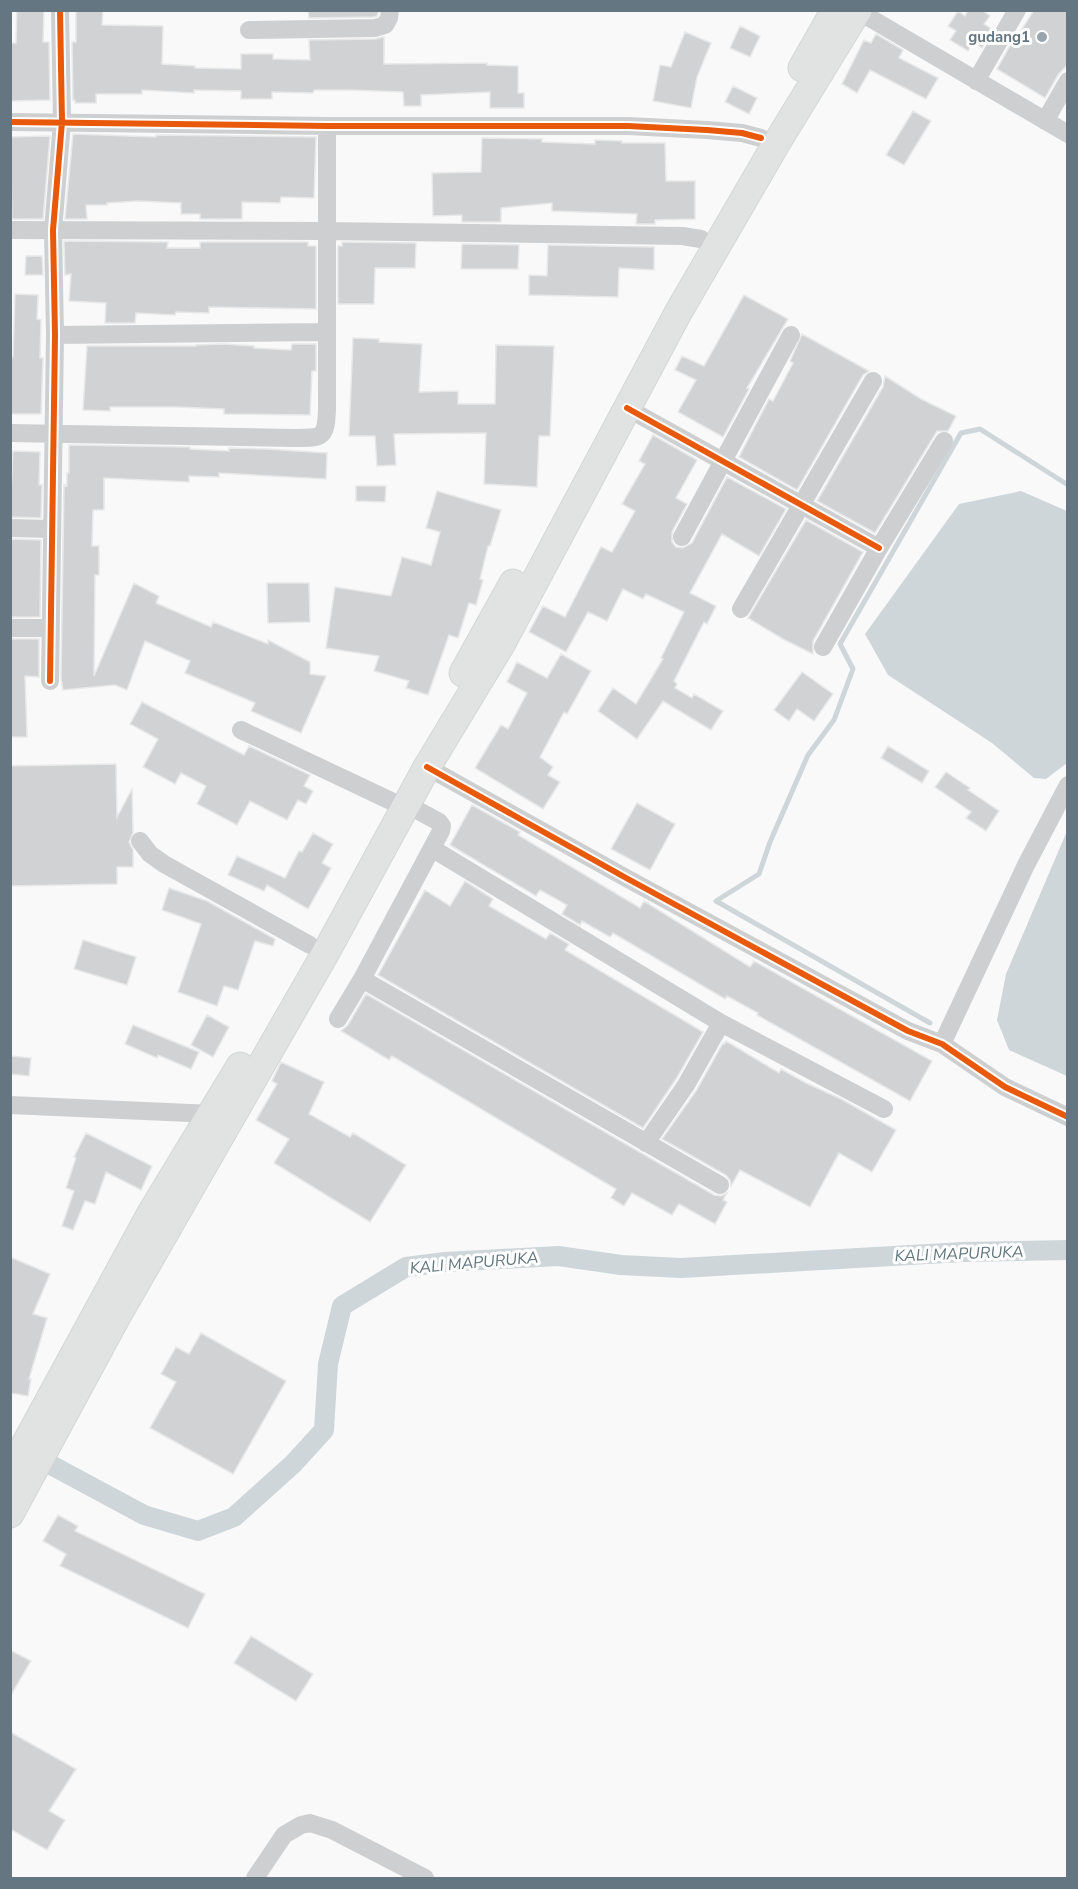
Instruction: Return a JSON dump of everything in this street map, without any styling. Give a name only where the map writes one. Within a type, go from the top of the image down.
[{"type":"highway","points":[[10,1472],[107,1314],[223,1133],[399,803],[434,727],[701,239],[835,10]]},
{"type":"highway","points":[[10,1514],[107,1314],[152,1213],[310,945],[399,803],[427,767],[502,643],[680,311],[776,144],[858,11]]},
{"type":"street","points":[[50,681],[55,335],[53,230],[62,122],[60,10]]},
{"type":"street","points":[[249,30],[375,28],[385,25],[390,10]]},
{"type":"street","points":[[976,81],[1017,10]]},
{"type":"street","points":[[858,11],[1068,134]]},
{"type":"street","points":[[1045,121],[1068,81]]},
{"type":"street","points":[[10,122],[327,126],[628,126],[707,130],[761,138]]},
{"type":"street","points":[[10,433],[302,438],[321,435],[326,430],[327,422],[327,126]]},
{"type":"street","points":[[10,230],[327,231],[682,236],[701,239]]},
{"type":"street","points":[[55,335],[327,332]]},
{"type":"street","points":[[682,537],[722,459],[791,335]]},
{"type":"street","points":[[741,609],[873,381]]},
{"type":"street","points":[[627,408],[879,548]]},
{"type":"street","points":[[823,647],[879,548],[944,441]]},
{"type":"street","points":[[10,528],[51,529]]},
{"type":"street","points":[[10,628],[50,628]]},
{"type":"street","points":[[241,730],[434,819],[442,826],[433,849],[338,1019]]},
{"type":"street","points":[[427,767],[897,1025],[942,1044],[1005,1087],[1068,1117]]},
{"type":"street","points":[[942,1044],[1026,865],[1068,785]]},
{"type":"street","points":[[140,841],[150,854],[164,864],[310,945]]},
{"type":"street","points":[[433,849],[721,1023],[884,1108]]},
{"type":"street","points":[[362,979],[720,1185]]},
{"type":"street","points":[[646,1143],[686,1084],[721,1023]]},
{"type":"street","points":[[10,1105],[212,1114]]},
{"type":"street","points":[[255,1878],[284,1835],[301,1825],[310,1823],[333,1830],[425,1878]]},
{"type":"shaded area","points":[[1021,491],[1067,511],[1067,763],[1046,779],[1034,778],[992,743],[888,675],[865,634],[959,504]]},
{"type":"shaded area","points":[[1067,831],[1067,1076],[1009,1050],[997,1020],[1006,974]]},
{"type":"building","points":[[17,10],[44,10],[43,42],[49,42],[50,100],[10,101],[10,43],[16,43]]},
{"type":"building","points":[[76,10],[103,10],[102,25],[163,26],[162,64],[195,66],[195,68],[241,69],[241,54],[273,54],[273,59],[310,60],[309,40],[384,37],[384,64],[487,63],[487,65],[518,66],[518,93],[524,93],[524,108],[490,108],[490,92],[421,95],[421,106],[404,106],[403,92],[350,90],[314,90],[313,93],[272,92],[272,99],[241,99],[241,91],[194,90],[194,93],[142,90],[142,94],[96,94],[96,103],[75,103],[73,100],[72,42],[76,42]]},
{"type":"building","points":[[308,10],[379,10],[377,16],[373,17],[309,18]]},
{"type":"building","points":[[968,10],[982,10],[990,16],[984,24],[993,30],[982,48],[973,42],[968,51],[950,40],[956,31],[948,26],[958,11],[965,16]]},
{"type":"building","name":"gudang1","points":[[1034,10],[1068,10],[1068,64],[1058,75],[1045,98],[997,69]]},
{"type":"building","points":[[740,26],[760,36],[750,57],[730,48]]},
{"type":"building","points":[[685,32],[711,43],[697,77],[691,108],[653,101],[660,65],[671,67]]},
{"type":"building","points":[[876,34],[903,50],[899,58],[938,78],[926,99],[870,70],[857,93],[842,84],[864,40],[871,43]]},
{"type":"building","points":[[733,86],[757,98],[749,114],[725,102]]},
{"type":"building","points":[[913,111],[931,121],[904,165],[886,155]]},
{"type":"building","points":[[73,134],[156,137],[156,135],[316,137],[314,198],[281,197],[280,203],[242,202],[242,219],[200,219],[200,214],[181,214],[181,203],[138,201],[86,205],[87,219],[65,219]]},
{"type":"building","points":[[50,136],[43,219],[12,219],[10,137]]},
{"type":"building","points":[[482,138],[542,139],[542,142],[595,144],[595,140],[622,141],[622,143],[665,143],[666,181],[695,181],[695,219],[655,220],[655,224],[636,224],[637,214],[552,211],[552,203],[501,208],[501,222],[462,222],[462,215],[433,216],[432,173],[481,172]]},
{"type":"building","points":[[64,241],[168,242],[167,248],[200,248],[200,242],[308,242],[308,246],[316,246],[316,309],[209,307],[209,313],[176,312],[175,315],[136,313],[135,323],[105,323],[106,303],[69,301],[71,274],[65,275]]},
{"type":"building","points":[[342,242],[416,243],[415,268],[375,268],[374,304],[338,304],[338,246],[342,246]]},
{"type":"building","points":[[462,244],[519,245],[518,269],[461,269]]},
{"type":"building","points":[[548,245],[654,247],[654,270],[619,268],[618,297],[529,295],[529,275],[547,276]]},
{"type":"building","points":[[26,256],[42,256],[43,275],[25,275]]},
{"type":"building","points":[[15,294],[38,295],[37,319],[41,320],[40,358],[43,358],[41,414],[10,414],[10,357],[13,357]]},
{"type":"building","points":[[744,295],[788,319],[747,388],[749,389],[723,437],[678,412],[696,380],[675,370],[682,356],[704,366]]},
{"type":"building","points":[[802,334],[869,371],[863,375],[797,490],[739,457],[769,399],[773,401],[793,363],[790,361]]},
{"type":"building","points":[[353,338],[422,344],[419,392],[458,391],[458,404],[495,404],[496,345],[554,346],[550,436],[539,436],[537,487],[484,484],[486,433],[394,434],[396,465],[377,466],[375,436],[349,436]]},
{"type":"building","points":[[223,344],[291,350],[292,344],[316,344],[316,371],[312,371],[310,415],[224,414],[224,409],[177,407],[110,407],[110,411],[83,410],[87,346]]},
{"type":"building","points":[[885,376],[921,399],[956,416],[948,431],[937,431],[875,533],[817,501],[883,387]]},
{"type":"building","points":[[653,435],[697,460],[676,498],[687,504],[672,532],[672,542],[676,547],[683,548],[692,543],[727,477],[786,509],[759,556],[722,534],[690,593],[716,606],[707,624],[704,622],[674,681],[677,684],[675,688],[692,698],[694,694],[723,711],[711,730],[663,701],[637,739],[598,711],[613,688],[636,704],[663,659],[661,658],[684,612],[646,594],[643,599],[623,589],[607,621],[588,612],[566,652],[529,632],[543,606],[565,617],[601,547],[612,552],[635,511],[622,504],[645,464],[639,461]]},
{"type":"building","points":[[69,445],[190,447],[190,449],[229,451],[229,448],[267,449],[327,453],[326,479],[219,473],[219,477],[189,476],[189,482],[104,478],[104,510],[93,510],[92,546],[99,546],[99,575],[95,575],[94,676],[134,583],[159,596],[156,603],[211,627],[213,622],[268,644],[268,640],[310,662],[310,674],[326,676],[301,733],[251,711],[255,703],[185,673],[190,661],[145,641],[127,690],[115,685],[63,690],[61,678],[64,485],[67,486],[67,473],[69,473]]},
{"type":"building","points":[[13,451],[40,452],[41,518],[10,517]]},
{"type":"building","points":[[356,486],[386,486],[385,502],[356,501]]},
{"type":"building","points":[[437,491],[501,510],[490,546],[488,546],[480,579],[483,580],[476,605],[469,603],[458,638],[449,635],[428,695],[406,688],[409,681],[374,671],[379,656],[326,648],[335,587],[391,596],[402,557],[431,565],[440,532],[426,528]]},
{"type":"building","points":[[806,520],[863,552],[813,641],[813,654],[748,618]]},
{"type":"building","points":[[10,539],[41,540],[40,617],[10,617]]},
{"type":"building","points":[[267,583],[309,583],[310,622],[268,623]]},
{"type":"building","points":[[10,639],[39,639],[39,677],[25,676],[27,737],[10,737]]},
{"type":"building","points":[[561,654],[591,671],[567,714],[564,712],[540,757],[553,767],[548,775],[560,782],[543,809],[475,768],[501,725],[508,729],[527,693],[507,682],[517,662],[547,678]]},
{"type":"building","points":[[802,672],[833,694],[814,721],[797,709],[789,721],[774,710]]},
{"type":"building","points":[[142,702],[244,755],[249,746],[310,775],[304,786],[313,791],[306,804],[298,800],[287,820],[250,801],[237,825],[197,804],[206,786],[181,773],[175,784],[143,767],[158,739],[130,724]]},
{"type":"building","points":[[888,746],[929,771],[922,783],[881,758]]},
{"type":"building","points":[[116,764],[117,817],[132,789],[133,833],[129,842],[133,850],[133,867],[117,867],[117,884],[10,886],[10,766]]},
{"type":"building","points":[[946,772],[999,811],[986,831],[966,818],[971,812],[935,787]]},
{"type":"building","points":[[637,803],[675,824],[650,870],[611,849]]},
{"type":"building","points":[[472,805],[520,832],[518,835],[640,908],[644,901],[750,967],[754,961],[932,1061],[910,1101],[757,1015],[758,1013],[727,996],[725,999],[613,933],[610,937],[582,921],[580,925],[562,914],[567,905],[540,890],[536,896],[450,845]]},
{"type":"building","points":[[313,833],[333,844],[322,863],[331,868],[308,909],[267,885],[264,891],[228,875],[237,856],[285,878],[299,851],[302,852]]},
{"type":"building","points":[[465,881],[493,899],[489,906],[546,939],[550,933],[569,944],[565,950],[703,1032],[676,1079],[643,1128],[378,975],[425,890],[450,906]]},
{"type":"building","points":[[169,888],[207,901],[275,939],[273,946],[255,941],[238,990],[224,986],[217,1006],[178,992],[201,924],[162,910]]},
{"type":"building","points":[[83,940],[136,957],[127,985],[74,969]]},
{"type":"building","points":[[366,994],[714,1195],[721,1196],[727,1193],[723,1200],[727,1202],[715,1224],[679,1204],[672,1215],[632,1193],[624,1206],[611,1198],[616,1189],[392,1056],[389,1060],[341,1031],[348,1025]]},
{"type":"building","points":[[207,1015],[229,1027],[213,1057],[191,1045]]},
{"type":"building","points":[[133,1025],[199,1052],[191,1069],[125,1044]]},
{"type":"building","points":[[726,1041],[779,1073],[781,1069],[896,1130],[872,1172],[839,1153],[810,1207],[740,1170],[731,1186],[726,1175],[662,1139],[696,1091]]},
{"type":"building","points":[[10,1056],[31,1058],[29,1076],[10,1074]]},
{"type":"building","points":[[281,1062],[324,1082],[309,1114],[350,1137],[353,1133],[406,1165],[370,1222],[274,1163],[289,1139],[256,1120],[277,1084],[272,1081]]},
{"type":"building","points":[[86,1133],[152,1166],[141,1190],[106,1172],[95,1204],[85,1201],[73,1230],[62,1226],[74,1191],[66,1188],[76,1158],[74,1157]]},
{"type":"building","points":[[10,1257],[50,1274],[33,1314],[47,1318],[29,1379],[31,1379],[28,1396],[10,1393]]},
{"type":"building","points":[[201,1333],[286,1381],[233,1474],[150,1428],[176,1382],[161,1374],[176,1347],[189,1354]]},
{"type":"building","points":[[58,1515],[78,1526],[75,1531],[205,1594],[188,1628],[60,1566],[66,1554],[43,1541]]},
{"type":"building","points":[[251,1636],[313,1674],[296,1701],[234,1663]]},
{"type":"building","points":[[10,1650],[31,1661],[10,1697]]},
{"type":"building","points":[[10,1732],[76,1769],[49,1811],[65,1820],[47,1850],[10,1829]]},
{"type":"waterway","points":[[930,1023],[716,901],[759,874],[770,842],[808,755],[834,720],[853,669],[840,644],[961,433],[980,429],[1068,485]]},
{"type":"waterway","name":"KALI MAPURUKA","points":[[51,1465],[144,1515],[198,1531],[234,1517],[293,1464],[324,1430],[328,1364],[342,1306],[406,1267],[445,1262],[558,1256],[621,1265],[681,1268],[963,1252],[1068,1250]]},
{"type":"cycle path","points":[[50,681],[55,335],[53,230],[62,122],[60,10]]},
{"type":"cycle path","points":[[10,122],[327,126],[628,126],[742,133],[761,138]]},
{"type":"cycle path","points":[[627,408],[879,548]]},
{"type":"cycle path","points":[[427,767],[908,1031],[942,1044],[1005,1087],[1068,1117]]},
{"type":"place","name":"gudang1","points":[[1042,37]]}]
